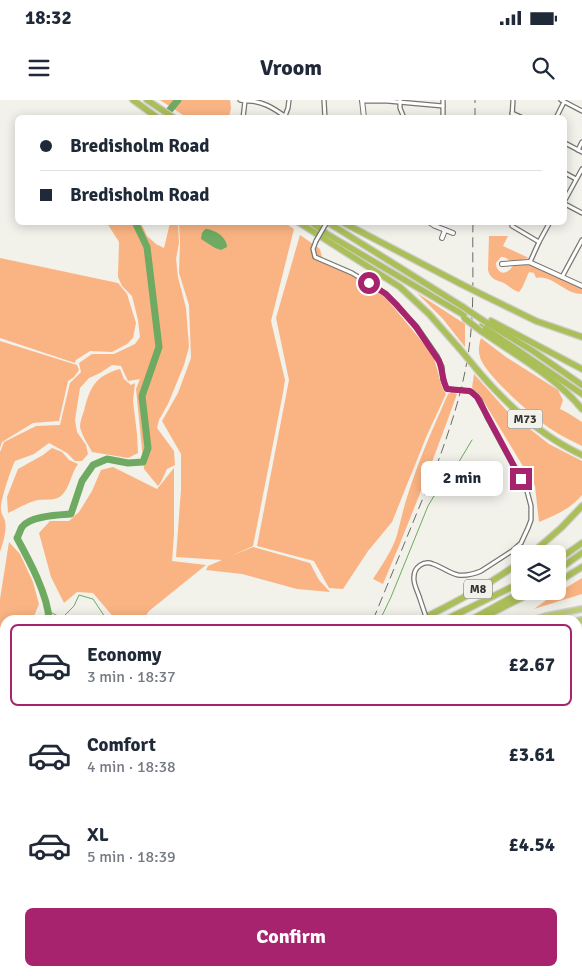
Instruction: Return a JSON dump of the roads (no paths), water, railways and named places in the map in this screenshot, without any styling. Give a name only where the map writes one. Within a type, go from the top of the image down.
[{"type":"highway","points":[[133,100],[154,115]]},
{"type":"highway","points":[[147,100],[170,115]]},
{"type":"highway","name":"M73","points":[[303,225],[400,287],[429,314],[495,391],[522,416],[554,440],[582,455]]},
{"type":"highway","points":[[315,225],[464,317],[560,387],[582,409]]},
{"type":"highway","points":[[332,225],[463,307],[582,369]]},
{"type":"highway","points":[[342,225],[403,254]]},
{"type":"highway","points":[[348,225],[536,321],[582,337]]},
{"type":"highway","points":[[488,321],[582,385]]},
{"type":"highway","points":[[481,329],[582,394]]},
{"type":"highway","points":[[541,545],[561,528],[582,506]]},
{"type":"highway","points":[[566,554],[582,543]]},
{"type":"highway","points":[[566,564],[582,552]]},
{"type":"highway","points":[[566,576],[581,567]]},
{"type":"highway","name":"M8","points":[[430,615],[491,582],[511,568]]},
{"type":"highway","name":"M8","points":[[456,615],[511,588]]},
{"type":"highway","name":"M8","points":[[480,615],[511,598]]},
{"type":"highway","name":"M8","points":[[488,615],[517,600]]},
{"type":"highway","name":"M8","points":[[495,615],[524,600]]},
{"type":"highway","points":[[551,615],[582,609]]},
{"type":"street","points":[[240,100],[265,102],[283,115]]},
{"type":"street","points":[[286,115],[289,100]]},
{"type":"street","points":[[324,100],[325,115]]},
{"type":"street","points":[[364,115],[362,100],[400,101],[443,106]]},
{"type":"street","points":[[443,100],[443,115]]},
{"type":"street","points":[[512,115],[513,100]]},
{"type":"street","points":[[243,115],[245,101]]},
{"type":"street","points":[[400,101],[403,115]]},
{"type":"street","points":[[557,115],[562,101],[582,111]]},
{"type":"street","points":[[567,143],[580,151],[582,142]]},
{"type":"street","points":[[567,198],[582,169]]},
{"type":"street","points":[[567,174],[576,179]]},
{"type":"street","points":[[567,203],[582,213]]},
{"type":"street","points":[[325,225],[313,249],[314,256],[352,273],[386,294],[416,327],[436,356],[442,367],[443,380],[447,389],[468,391],[480,400],[487,417],[527,491],[531,506],[531,520],[524,537],[516,547],[481,571],[469,575],[460,575],[431,563],[421,565],[416,570],[414,579],[425,615]]},
{"type":"street","points":[[435,225],[453,233]]},
{"type":"street","points":[[512,225],[539,242]]},
{"type":"street","points":[[530,262],[548,225]]},
{"type":"street","points":[[442,238],[445,230]]},
{"type":"street","points":[[562,277],[582,240]]},
{"type":"street","points":[[502,264],[527,261],[582,286]]},
{"type":"waterway","points":[[166,115],[178,100]]},
{"type":"waterway","points":[[48,615],[42,589],[17,538],[21,528],[31,520],[38,518],[71,514],[82,481],[93,465],[107,459],[128,463],[143,462],[148,448],[142,396],[159,347],[147,247],[136,225]]},
{"type":"waterway","points":[[382,615],[428,506],[434,496],[442,490],[472,440]]},
{"type":"waterway","points":[[65,615],[74,606],[79,595],[93,599],[104,615]]},
{"type":"waterway","points":[[48,611],[56,615]]},
{"type":"railway","points":[[475,100],[475,115]]},
{"type":"railway","points":[[375,615],[439,459],[461,390],[467,362],[472,317],[473,225]]}]
